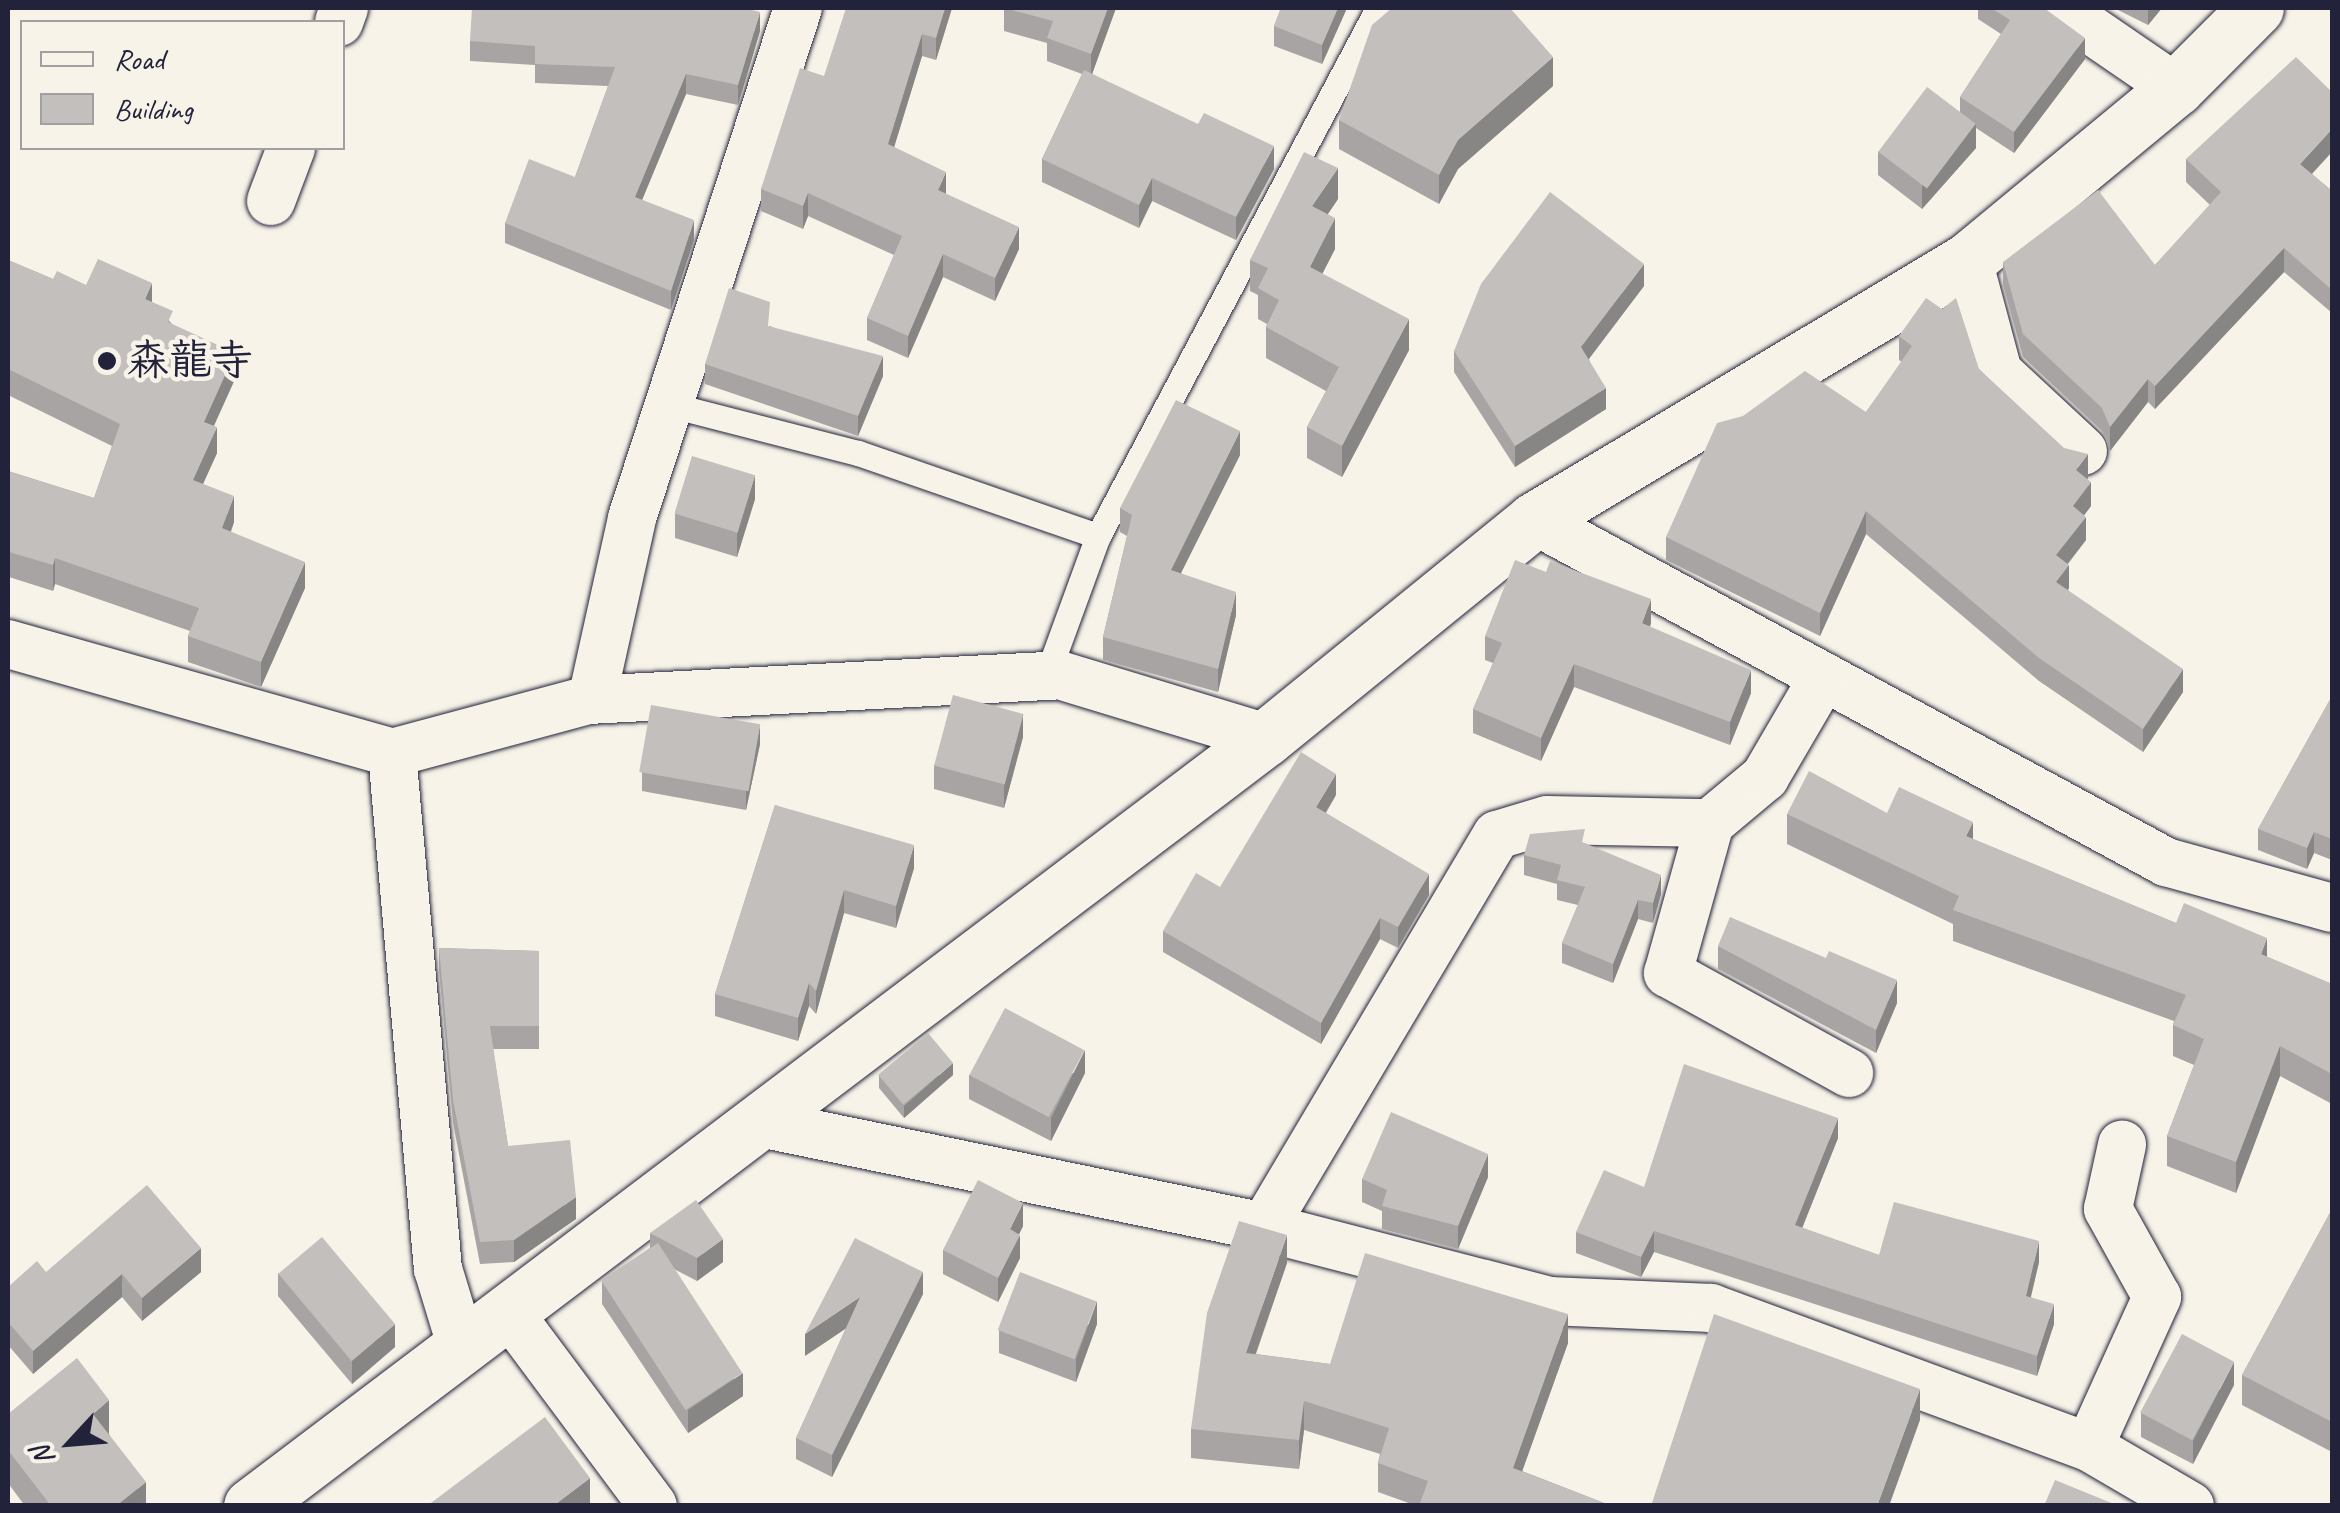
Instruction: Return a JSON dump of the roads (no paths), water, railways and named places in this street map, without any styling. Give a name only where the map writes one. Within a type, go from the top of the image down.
[{"type":"street","points":[[592,700],[667,404],[798,8]]},
{"type":"street","points":[[2059,8],[2176,88]]},
{"type":"street","points":[[250,1506],[510,1314],[1266,738],[1534,520],[1968,260],[2176,88],[2256,8]]},
{"type":"street","points":[[271,202],[290,150]]},
{"type":"street","points":[[1968,260],[1998,372],[2083,450]]},
{"type":"street","points":[[1534,520],[1821,681],[2166,862],[2332,908]]},
{"type":"street","points":[[8,644],[392,753],[592,700],[1047,675],[1266,738]]},
{"type":"street","points":[[1821,681],[1765,777],[1710,823],[1668,972],[1850,1073]]},
{"type":"street","points":[[392,753],[438,1269],[462,1348]]},
{"type":"street","points":[[1264,1226],[1497,835],[1547,820],[1710,823]]},
{"type":"street","points":[[760,1123],[1264,1226],[1550,1301],[1710,1308],[2090,1448],[2190,1506]]},
{"type":"street","points":[[2090,1448],[2157,1297],[2108,1209],[2122,1145]]},
{"type":"street","points":[[510,1314],[653,1506]]},
{"type":"lane","points":[[1047,675],[1098,536],[1378,8]]},
{"type":"lane","points":[[667,404],[858,453],[1098,536]]},
{"type":"place","name":"森龍寺","points":[[107,361]]}]
